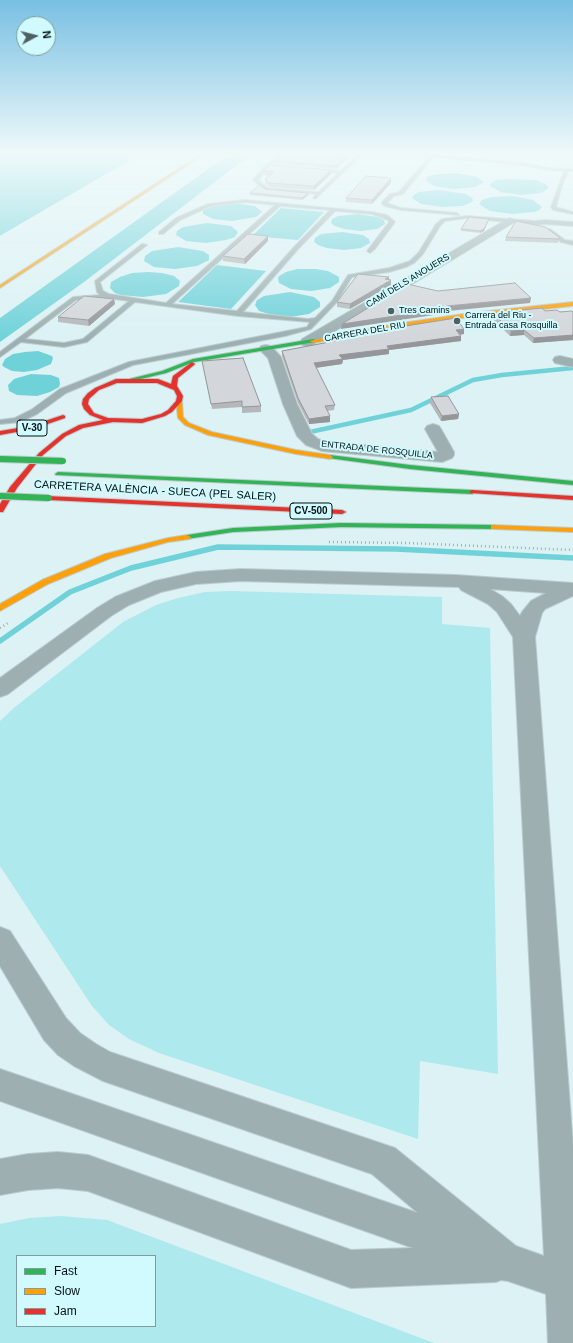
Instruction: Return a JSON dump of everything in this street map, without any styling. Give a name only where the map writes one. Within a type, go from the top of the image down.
[{"type":"main road","points":[[0,287],[110,215]]},
{"type":"main road","name":"CARRERA DEL RIU","points":[[128,380],[164,372],[186,362],[437,319],[573,304]]},
{"type":"main road","name":"CARRERA DEL RIU","points":[[177,390],[174,382],[178,374],[188,366],[206,359]]},
{"type":"main road","points":[[43,432],[69,413],[101,386],[128,380],[158,381],[177,390],[180,396],[180,417],[187,424],[210,434],[296,452],[410,467],[573,483]]},
{"type":"main road","points":[[86,399],[85,404],[92,414],[107,420],[118,421],[142,421],[158,417],[170,411],[180,401]]},
{"type":"main road","name":"V-30","points":[[0,433],[31,428],[69,413]]},
{"type":"main road","points":[[0,510],[14,487],[41,454],[64,435],[74,429],[89,424],[118,421]]},
{"type":"main road","points":[[14,487],[26,452]]},
{"type":"main road","points":[[0,459],[67,461]]},
{"type":"main road","name":"CARRETERA VALÈNCIA - SUECA (PEL SALER)","points":[[15,473],[36,473]]},
{"type":"main road","name":"CARRETERA VALÈNCIA - SUECA (PEL SALER)","points":[[55,474],[440,490],[573,498]]},
{"type":"main road","points":[[440,480],[573,490]]},
{"type":"main road","name":"CARRETERA VALÈNCIA - SUECA (PEL SALER)","points":[[0,496],[348,513]]},
{"type":"main road","points":[[436,517],[573,524]]},
{"type":"main road","points":[[0,608],[45,582],[108,556],[168,540],[233,530],[341,525],[458,526],[573,530]]},
{"type":"street","name":"CAMÍ DELS ANOUERS","points":[[307,342],[509,220]]},
{"type":"street","name":"ENTRADA DE ROSQUILLA","points":[[266,349],[274,357],[290,404],[305,436],[312,442],[322,446],[442,458],[446,455],[446,452],[433,430]]},
{"type":"street","points":[[0,689],[110,608],[140,592],[174,582],[196,578],[241,575],[456,581],[573,589]]},
{"type":"street","points":[[456,581],[495,600],[504,608],[524,636]]},
{"type":"street","points":[[568,1343],[569,1284],[524,636],[532,612],[538,606],[546,600],[573,589]]},
{"type":"street","points":[[0,940],[55,1028],[69,1044],[85,1055],[103,1065],[383,1160],[507,1263]]},
{"type":"street","points":[[0,1084],[569,1284]]},
{"type":"street","points":[[0,1177],[28,1172],[58,1170],[88,1172],[352,1269],[507,1263]]},
{"type":"lane","points":[[161,233],[178,219],[188,215]]},
{"type":"lane","points":[[167,305],[266,215]]},
{"type":"lane","points":[[238,314],[297,247],[328,215]]},
{"type":"lane","points":[[370,251],[392,222],[385,216],[379,215]]},
{"type":"lane","points":[[460,215],[535,223],[545,222],[573,224]]},
{"type":"lane","points":[[0,422],[17,420],[34,412],[63,391],[131,364],[309,328],[334,302],[350,276],[404,266],[412,262],[421,253],[438,225],[444,220],[467,216]]},
{"type":"lane","points":[[535,223],[543,226],[562,241],[573,243]]},
{"type":"lane","points":[[107,296],[100,292],[97,282],[144,245]]},
{"type":"lane","points":[[0,356],[75,298],[107,296],[272,318],[308,321],[317,319]]},
{"type":"lane","points":[[19,340],[64,345],[85,341],[134,300]]},
{"type":"lane","points":[[272,318],[279,322],[282,330],[275,336]]},
{"type":"path","points":[[323,542],[573,550]]},
{"type":"path","points":[[0,628],[12,620]]},
{"type":"shaded area","points":[[0,215],[37,215],[0,236]]},
{"type":"shaded area","points":[[144,215],[172,215],[84,282],[0,342],[0,318]]},
{"type":"shaded area","points":[[204,215],[259,215],[256,217],[232,221],[213,219]]},
{"type":"shaded area","points":[[274,215],[322,215],[298,240],[252,236]]},
{"type":"shaded area","points":[[362,215],[378,217],[384,220],[385,224],[377,229],[361,231],[344,229],[331,223],[332,219],[338,216]]},
{"type":"shaded area","points":[[207,223],[231,226],[238,232],[235,237],[206,243],[186,241],[176,235],[177,231],[183,227]]},
{"type":"shaded area","points":[[342,232],[363,235],[369,239],[370,243],[361,248],[344,250],[327,248],[314,242],[315,238],[321,234]]},
{"type":"shaded area","points":[[178,247],[203,251],[209,255],[209,260],[197,266],[175,269],[154,267],[144,261],[145,256],[152,251]]},
{"type":"shaded area","points":[[217,265],[266,271],[231,309],[178,302]]},
{"type":"shaded area","points":[[297,269],[316,269],[328,271],[339,277],[339,282],[330,288],[311,291],[291,289],[279,283],[279,276]]},
{"type":"shaded area","points":[[148,272],[174,276],[180,281],[179,286],[166,294],[143,297],[121,295],[115,293],[110,288],[111,282],[120,277],[132,273]]},
{"type":"shaded area","points":[[290,292],[314,297],[320,302],[320,307],[309,314],[290,317],[259,311],[255,305],[257,300],[264,296]]},
{"type":"shaded area","points":[[38,351],[52,356],[53,358],[51,364],[37,370],[24,372],[12,371],[2,365],[5,359],[13,354]]},
{"type":"shaded area","points":[[31,374],[51,375],[59,378],[59,387],[50,392],[37,396],[17,395],[9,391],[8,385],[14,379]]},
{"type":"shaded area","points":[[231,591],[442,597],[442,624],[490,628],[498,1074],[420,1061],[418,1139],[159,1053],[129,1039],[109,1025],[92,1006],[0,866],[0,721],[15,707],[123,622],[156,605],[178,598],[205,592]]},
{"type":"shaded area","points":[[61,1216],[107,1220],[434,1343],[0,1343],[0,1224],[29,1218]]},
{"type":"pier","points":[[37,215],[40,215],[0,238],[0,236]]},
{"type":"building","points":[[469,217],[489,219],[484,229],[480,231],[461,229]]},
{"type":"building","points":[[516,221],[545,227],[559,237],[559,239],[506,237]]},
{"type":"building","points":[[248,234],[268,236],[244,259],[223,256]]},
{"type":"building","points":[[358,274],[389,277],[385,279],[391,280],[350,304],[337,302]]},
{"type":"building","points":[[515,283],[531,298],[447,306],[448,308],[342,324],[407,284],[438,291]]},
{"type":"building","points":[[84,296],[114,299],[88,320],[58,317]]},
{"type":"building","points":[[542,308],[545,311],[572,311],[573,335],[534,338],[524,330],[511,331],[493,313]]},
{"type":"building","points":[[456,318],[464,329],[456,330],[461,336],[387,346],[389,349],[339,355],[343,359],[314,363],[335,405],[325,406],[330,416],[309,419],[298,398],[282,351],[340,340],[338,338],[357,336],[355,334]]},
{"type":"building","points":[[243,358],[261,406],[242,407],[242,401],[211,404],[202,361]]},
{"type":"building","points":[[448,396],[459,414],[442,416],[431,397]]},
{"type":"waterway","points":[[310,432],[411,410],[473,380],[502,375],[573,368]]},
{"type":"waterway","points":[[0,641],[70,592],[131,568],[218,547],[396,549],[573,558]]},
{"type":"traffic: fast","points":[[128,380],[164,372],[193,361],[313,341]]},
{"type":"traffic: fast","points":[[330,457],[410,467],[573,483]]},
{"type":"traffic: fast","points":[[0,459],[63,461]]},
{"type":"traffic: fast","points":[[58,474],[472,492]]},
{"type":"traffic: fast","points":[[0,496],[49,498]]},
{"type":"traffic: fast","points":[[187,537],[233,530],[341,525],[494,527]]},
{"type":"traffic: slow","points":[[0,287],[110,215]]},
{"type":"traffic: slow","points":[[313,341],[395,326],[470,315],[573,304]]},
{"type":"traffic: slow","points":[[179,401],[180,417],[187,424],[210,434],[296,452],[330,457]]},
{"type":"traffic: slow","points":[[494,527],[573,530]]},
{"type":"traffic: slow","points":[[0,608],[45,582],[108,556],[168,540],[187,537]]},
{"type":"traffic: jam","points":[[177,390],[171,386],[158,381],[116,381],[97,389],[90,394],[86,399],[85,404],[87,409],[92,414],[107,420],[142,421],[163,415],[170,411],[179,401],[180,396],[174,386],[175,377],[192,364]]},
{"type":"traffic: jam","points":[[0,433],[31,428],[63,417]]},
{"type":"traffic: jam","points":[[0,510],[14,487],[41,454],[49,447],[64,435],[81,426],[111,421]]},
{"type":"traffic: jam","points":[[472,492],[573,498]]},
{"type":"traffic: jam","points":[[49,498],[342,512]]},
{"type":"place","name":"Tres Camins","points":[[391,311]]},
{"type":"place","name":"Carrera del Riu - Entrada casa Rosquilla","points":[[457,321]]}]
